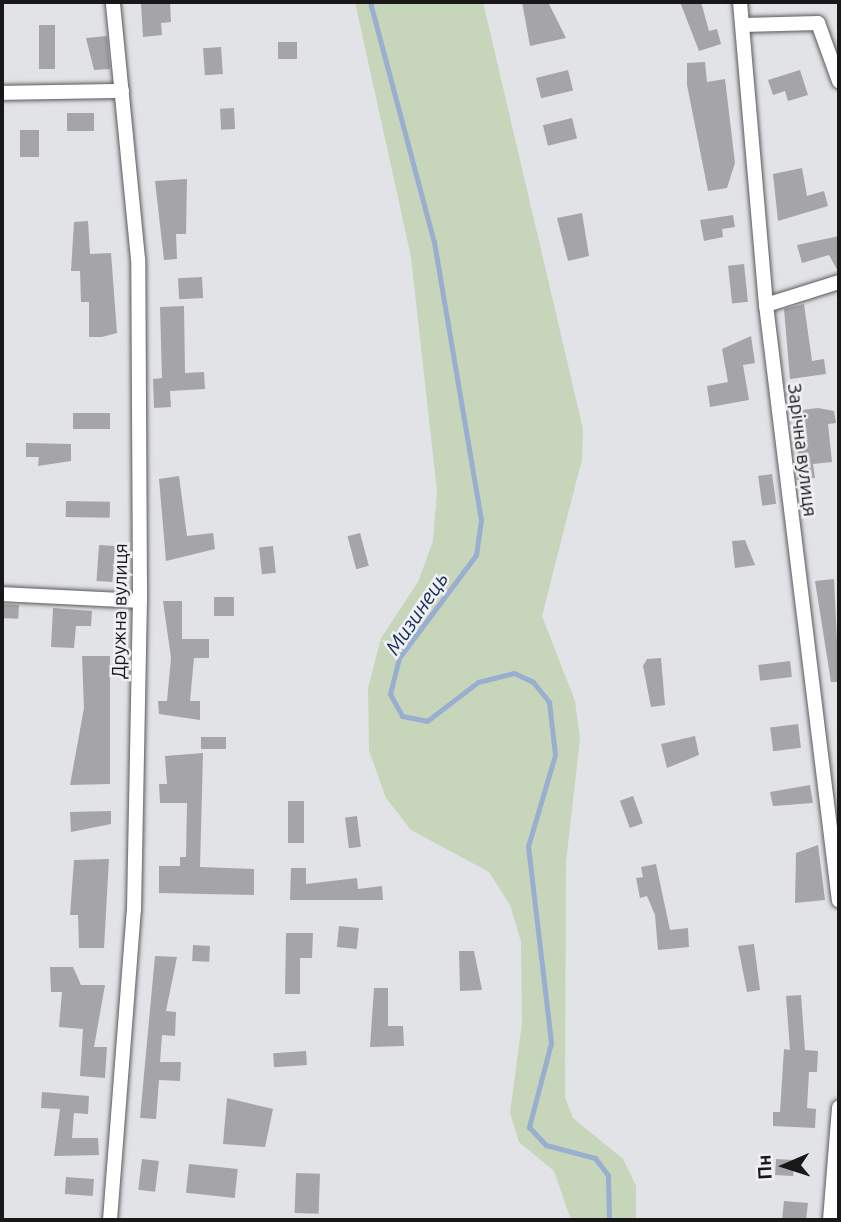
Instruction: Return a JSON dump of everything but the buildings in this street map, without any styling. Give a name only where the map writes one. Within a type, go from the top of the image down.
[{"type":"street","name":"Дружна вулиця","points":[[110,1220],[134,910],[140,601],[138,259],[113,2]]},
{"type":"street","name":"Зарічна вулиця","points":[[740,2],[766,305],[839,901]]},
{"type":"street","points":[[743,25],[818,23],[839,81]]},
{"type":"street","points":[[2,93],[122,91]]},
{"type":"street","points":[[766,305],[839,282]]},
{"type":"street","points":[[2,594],[140,601]]},
{"type":"street","points":[[830,1220],[839,1107]]},
{"type":"green space","points":[[355,2],[483,2],[583,429],[582,459],[542,616],[575,701],[580,739],[566,862],[565,1097],[573,1118],[623,1159],[636,1186],[636,1220],[571,1220],[554,1171],[519,1142],[510,1113],[522,1023],[521,942],[510,905],[489,872],[411,830],[386,798],[369,751],[368,688],[381,638],[418,582],[433,541],[437,491],[411,257]]},
{"type":"waterway","name":"Мизинець","points":[[370,2],[434,242],[481,520],[476,555],[399,658],[390,694],[402,716],[427,721],[478,682],[514,673],[533,682],[549,702],[555,755],[528,846],[551,1043],[529,1127],[546,1145],[595,1158],[608,1175],[609,1220]]}]
